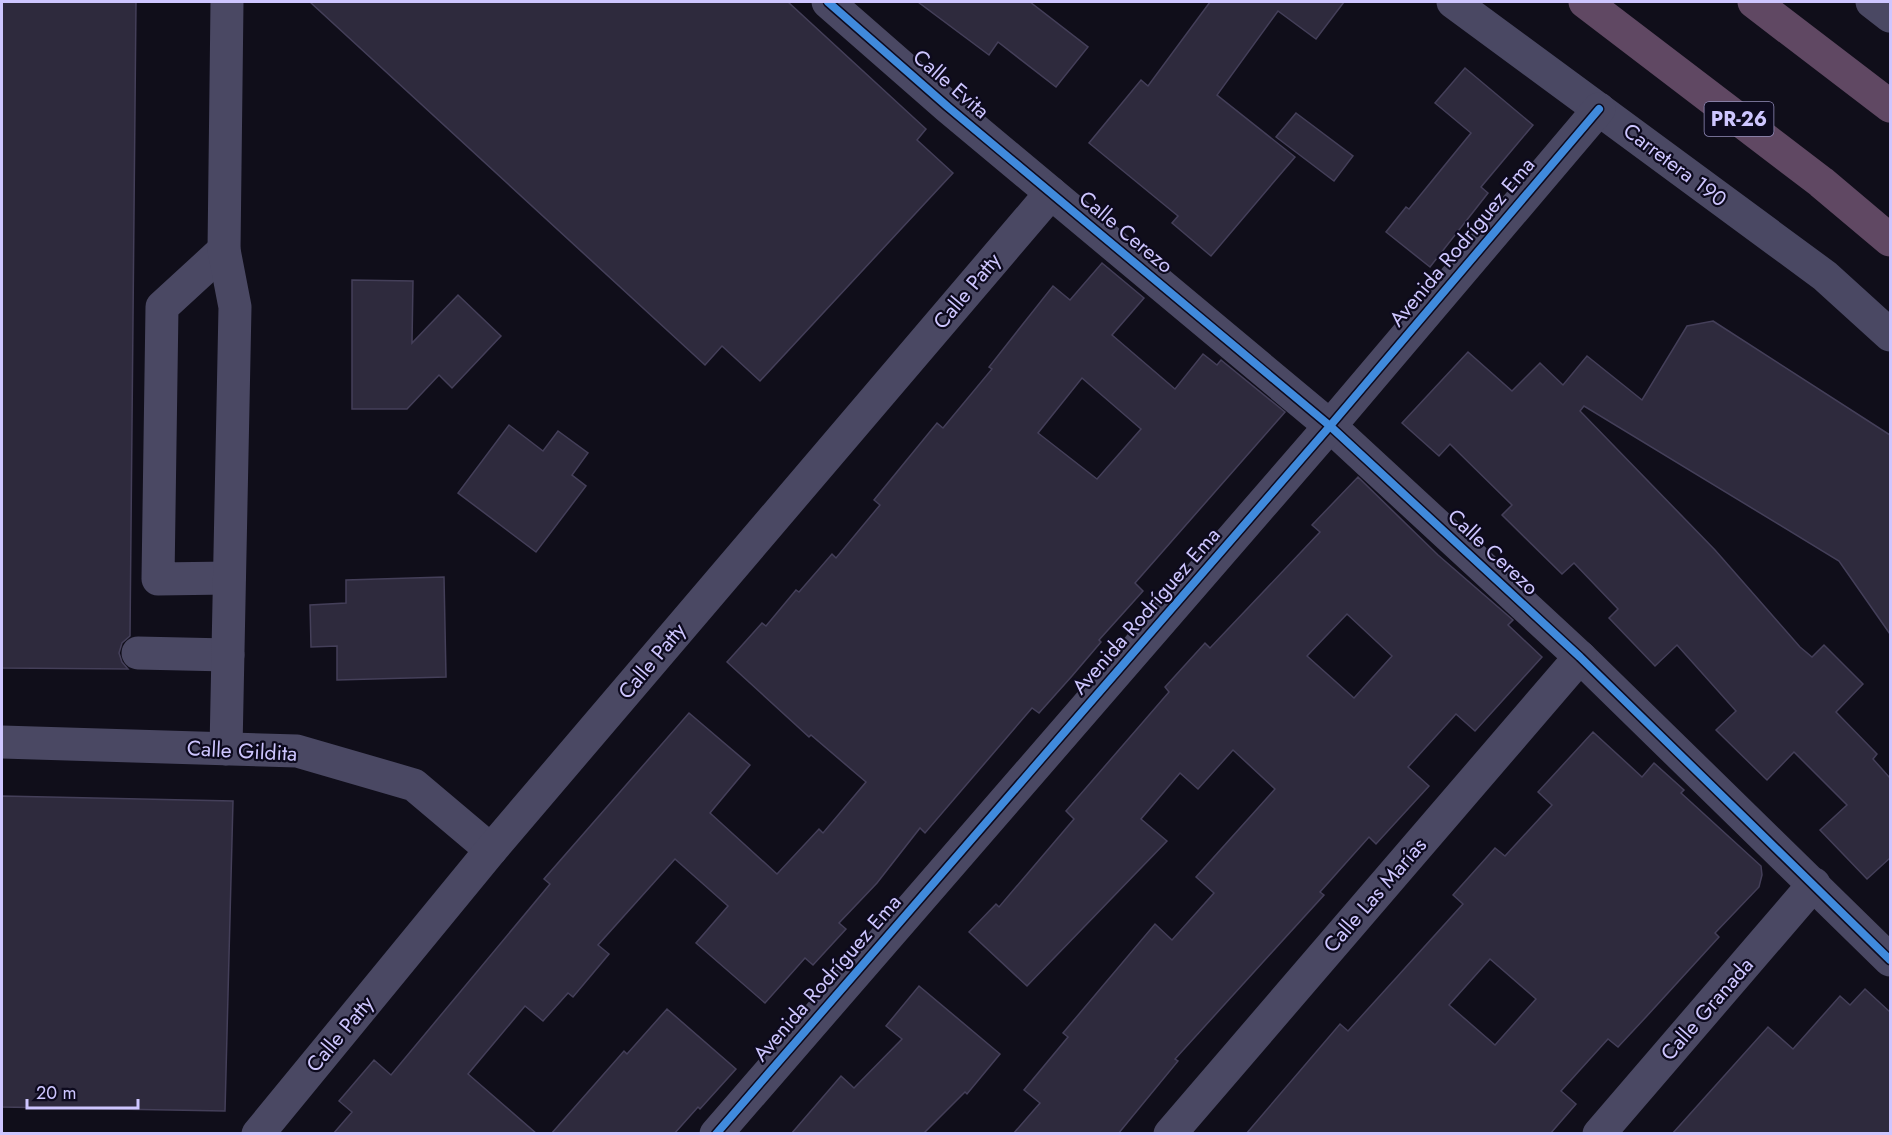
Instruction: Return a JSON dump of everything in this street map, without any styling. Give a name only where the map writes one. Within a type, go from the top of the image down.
[{"type":"highway","name":"PR-26","points":[[1585,2],[1821,182],[1890,240]]},
{"type":"highway","points":[[1754,2],[1890,106]]},
{"type":"street","points":[[226,749],[235,307],[224,250],[227,2]]},
{"type":"street","name":"Calle Evita","points":[[828,2],[1051,193]]},
{"type":"street","name":"Carretera 190","points":[[1453,2],[1825,276],[1890,335]]},
{"type":"street","points":[[1872,2],[1890,16]]},
{"type":"street","name":"Avenida Rodríguez Ema","points":[[716,1134],[1330,426],[1599,109]]},
{"type":"street","name":"Calle Cerezo","points":[[1051,193],[1330,426],[1580,657],[1890,960]]},
{"type":"street","name":"Calle Patty","points":[[258,1134],[491,850],[1051,193]]},
{"type":"street","points":[[224,250],[162,307],[158,579],[229,578]]},
{"type":"street","points":[[138,653],[228,655]]},
{"type":"street","name":"Calle Las Marías","points":[[1170,1134],[1580,657]]},
{"type":"street","name":"Calle Gildita","points":[[2,741],[297,751],[414,785],[491,850]]},
{"type":"street","name":"Calle Granada","points":[[1599,1134],[1814,884]]},
{"type":"building","points":[[2,2],[136,2],[130,636],[122,643],[119,653],[128,669],[2,668]]},
{"type":"building","points":[[310,2],[788,2],[926,129],[917,140],[953,173],[760,381],[722,346],[705,365]]},
{"type":"building","points":[[918,2],[1030,2],[1088,47],[1056,87],[998,42],[989,55]]},
{"type":"building","points":[[1210,2],[1344,2],[1316,39],[1278,11],[1217,95],[1295,157],[1211,256],[1172,223],[1178,216],[1089,143],[1141,80],[1148,86]]},
{"type":"building","points":[[1465,68],[1533,125],[1481,187],[1488,193],[1430,267],[1386,232],[1406,207],[1409,209],[1471,133],[1435,103]]},
{"type":"building","points":[[1296,113],[1353,156],[1334,181],[1276,137]]},
{"type":"building","points":[[1102,263],[1144,298],[1112,335],[1175,389],[1203,354],[1217,365],[1221,360],[1285,412],[1135,583],[1143,591],[1099,640],[1101,642],[1072,676],[1039,713],[1032,708],[925,833],[920,828],[877,883],[839,923],[846,929],[813,965],[805,958],[765,1003],[696,943],[728,906],[675,859],[598,945],[609,954],[573,997],[568,993],[543,1021],[525,1006],[468,1074],[537,1134],[333,1134],[352,1112],[339,1101],[374,1060],[391,1075],[550,884],[544,879],[689,713],[750,765],[710,813],[777,874],[819,829],[823,833],[866,782],[811,735],[809,737],[727,662],[762,623],[766,626],[796,590],[799,592],[832,554],[836,558],[880,505],[874,500],[937,423],[943,428],[992,369],[989,367],[1053,286],[1070,300]],"holes":[[[1082,378],[1141,429],[1097,479],[1038,433]]]},
{"type":"building","points":[[352,280],[413,281],[412,343],[458,295],[501,336],[452,388],[439,375],[407,409],[352,409]]},
{"type":"building","points":[[1713,321],[1890,435],[1890,634],[1839,561],[1584,406],[1580,411],[1715,550],[1800,647],[1812,657],[1824,645],[1863,684],[1836,712],[1877,754],[1873,759],[1890,778],[1890,858],[1867,879],[1820,830],[1847,805],[1794,752],[1767,780],[1716,730],[1736,711],[1677,645],[1655,666],[1609,618],[1618,609],[1574,563],[1562,574],[1502,515],[1512,505],[1450,444],[1439,456],[1402,423],[1468,352],[1512,391],[1540,363],[1563,385],[1587,356],[1642,400],[1687,326]]},
{"type":"building","points":[[509,425],[543,451],[558,431],[588,453],[572,475],[586,486],[536,552],[458,493]]},
{"type":"building","points":[[1358,477],[1438,555],[1513,620],[1508,625],[1542,657],[1475,731],[1456,714],[1408,767],[1429,786],[1376,844],[1369,837],[1320,892],[1324,895],[1175,1059],[1178,1061],[1118,1134],[1013,1134],[1040,1103],[1024,1090],[1068,1037],[1063,1033],[1155,924],[1172,940],[1214,893],[1196,877],[1275,789],[1233,750],[1198,789],[1180,773],[1141,819],[1167,841],[1027,986],[969,932],[996,904],[999,907],[1074,819],[1066,811],[1169,692],[1165,687],[1205,643],[1210,648],[1320,532],[1312,525]],"holes":[[[1347,614],[1392,656],[1354,698],[1307,656]]]},
{"type":"building","points":[[444,577],[446,677],[337,680],[337,646],[311,647],[310,605],[346,603],[346,580]]},
{"type":"building","points":[[1593,732],[1642,777],[1654,763],[1684,790],[1681,793],[1761,866],[1762,875],[1759,887],[1715,933],[1719,937],[1618,1047],[1608,1039],[1561,1091],[1576,1104],[1550,1134],[1246,1134],[1340,1024],[1348,1031],[1463,904],[1453,895],[1495,848],[1505,856],[1552,805],[1538,792]],"holes":[[[1490,959],[1536,999],[1495,1045],[1449,1005]]]},
{"type":"building","points":[[2,796],[233,801],[225,1111],[2,1107]]},
{"type":"building","points":[[919,986],[1000,1054],[967,1094],[965,1092],[923,1134],[791,1134],[841,1076],[854,1088],[902,1039],[886,1026]]},
{"type":"building","points":[[1865,989],[1890,1012],[1890,1134],[1672,1134],[1768,1027],[1793,1049],[1840,996],[1850,1005]]},
{"type":"building","points":[[667,1009],[736,1069],[700,1109],[698,1107],[674,1134],[551,1134],[624,1051],[627,1054]]},
{"type":"cycle path","points":[[828,2],[948,107],[1330,426],[1580,657],[1890,960]]},
{"type":"cycle path","points":[[716,1134],[1330,426],[1599,109]]}]
